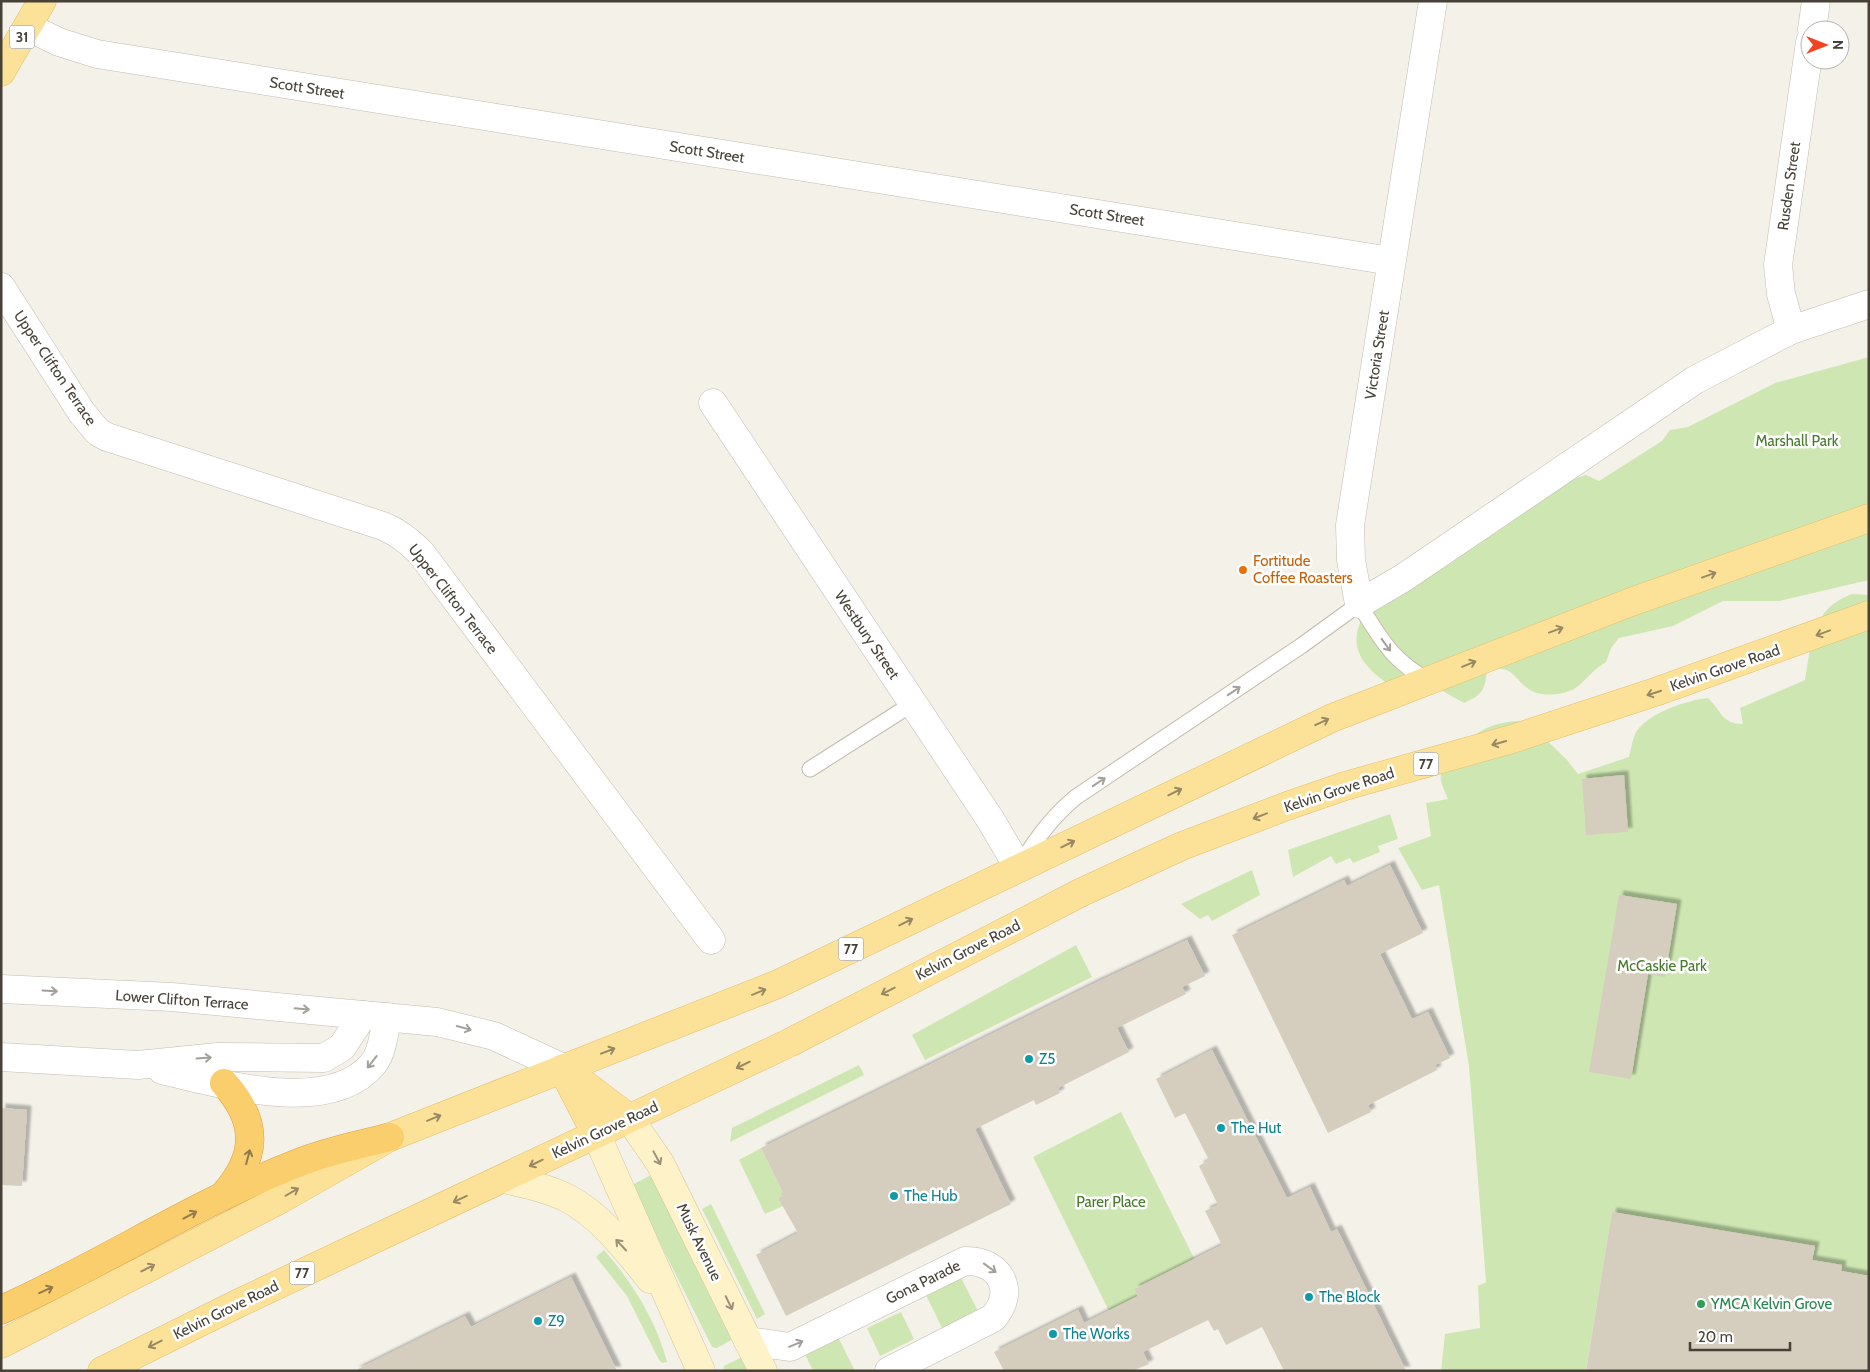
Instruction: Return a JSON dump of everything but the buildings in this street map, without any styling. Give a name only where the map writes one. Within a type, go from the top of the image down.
[{"type":"highway","points":[[222,1197],[245,1167],[250,1140],[244,1111],[224,1083]]},
{"type":"highway","points":[[1,1310],[59,1284],[222,1197],[300,1162],[390,1137]]},
{"type":"main road","name":"31","points":[[1,72],[42,1]]},
{"type":"main road","name":"77","points":[[1,1344],[281,1199],[390,1137],[778,984],[1332,718],[1631,602],[1869,518]]},
{"type":"main road","name":"Kelvin Grove Road","points":[[102,1371],[239,1303],[789,1043],[1082,892],[1182,846],[1346,786],[1512,739],[1658,691],[1869,615]]},
{"type":"main road","points":[[562,1068],[628,1118]]},
{"type":"main road","points":[[562,1068],[596,1134]]},
{"type":"street","name":"Victoria Street","points":[[1359,604],[1351,560],[1350,525],[1433,1]]},
{"type":"street","points":[[1813,20],[1816,1]]},
{"type":"street","name":"Scott Street","points":[[28,28],[59,42],[97,54],[1391,261]]},
{"type":"street","name":"Rusden Street","points":[[1791,330],[1779,282],[1778,265],[1806,70]]},
{"type":"street","name":"Upper Clifton Terrace","points":[[1,287],[82,413],[98,432],[107,437],[383,526],[397,532],[409,541],[421,553],[711,940]]},
{"type":"street","points":[[1359,604],[1403,578],[1695,380],[1791,330],[1869,304]]},
{"type":"street","name":"Westbury Street","points":[[713,403],[1020,868]]},
{"type":"street","name":"Lower Clifton Terrace","points":[[1,989],[172,998],[437,1022],[483,1033],[510,1042],[562,1068]]},
{"type":"street","points":[[1,1057],[138,1065],[224,1083],[298,1094],[320,1092],[351,1080],[373,1064],[382,1044],[375,1016],[342,1047],[324,1058],[218,1057],[138,1065]]},
{"type":"street","name":"Musk Avenue","points":[[628,1118],[660,1163],[763,1371]]},
{"type":"street","points":[[596,1134],[699,1369]]},
{"type":"street","points":[[504,1178],[550,1191],[566,1198],[586,1211],[624,1248],[673,1310]]},
{"type":"street","name":"Gona Parade","points":[[748,1341],[790,1347],[965,1261],[986,1264],[994,1270],[1001,1278],[1004,1300],[1000,1310],[993,1318],[889,1371]]},
{"type":"lane","name":"Victoria Street","points":[[1359,604],[1397,660],[1406,668],[1429,680]]},
{"type":"lane","points":[[1020,868],[1040,833],[1076,797],[1301,646],[1359,604]]},
{"type":"lane","points":[[810,770],[912,704]]},
{"type":"green space","name":"Marshall Park","points":[[1869,357],[1869,580],[1779,601],[1723,601],[1673,626],[1619,638],[1611,648],[1606,662],[1574,689],[1559,694],[1547,695],[1532,691],[1513,674],[1503,669],[1487,670],[1482,691],[1464,703],[1439,689],[1401,693],[1380,678],[1364,662],[1357,642],[1358,630],[1363,617],[1454,561],[1455,534],[1460,522],[1543,488],[1586,475],[1599,481],[1662,441],[1670,430],[1688,427],[1775,383]]},
{"type":"green space","name":"McCaskie Park","points":[[1852,594],[1869,595],[1869,1276],[1841,1271],[1842,1265],[1811,1266],[1815,1247],[1612,1212],[1586,1371],[1441,1371],[1445,1334],[1480,1328],[1478,1286],[1486,1282],[1469,1066],[1439,885],[1422,890],[1398,848],[1431,836],[1426,803],[1448,799],[1441,779],[1441,773],[1460,748],[1476,734],[1494,725],[1527,721],[1567,760],[1578,774],[1629,757],[1635,734],[1640,727],[1657,714],[1678,705],[1708,698],[1726,719],[1743,724],[1740,708],[1805,680],[1812,640],[1821,618],[1828,608],[1838,600]]},
{"type":"green space","points":[[1390,814],[1398,839],[1378,846],[1380,852],[1353,863],[1350,858],[1336,864],[1331,856],[1293,877],[1288,850]]},
{"type":"green space","points":[[1252,870],[1260,895],[1212,921],[1208,915],[1200,919],[1181,904]]},
{"type":"green space","points":[[1076,945],[1092,977],[925,1060],[912,1035]]},
{"type":"green space","points":[[859,1065],[864,1075],[730,1142],[732,1128]]},
{"type":"green space","name":"Parer Place","points":[[1121,1112],[1195,1260],[1134,1289],[1138,1296],[1109,1311],[1033,1157]]},
{"type":"green space","points":[[761,1148],[784,1195],[778,1198],[783,1206],[765,1214],[739,1160]]},
{"type":"green space","points":[[649,1176],[652,1177],[733,1339],[717,1348],[712,1347],[634,1191],[634,1184]]},
{"type":"green space","points":[[711,1204],[765,1314],[757,1319],[702,1209]]},
{"type":"green space","points":[[604,1250],[642,1302],[656,1331],[667,1362],[662,1363],[659,1360],[627,1296],[596,1257]]},
{"type":"green space","points":[[958,1272],[981,1317],[945,1334],[923,1289]]},
{"type":"green space","points":[[901,1312],[914,1339],[880,1356],[867,1328]]},
{"type":"green space","points":[[836,1333],[855,1371],[813,1371],[803,1350]]},
{"type":"green space","points":[[742,1357],[750,1371],[723,1371],[724,1366]]},
{"type":"place","name":"Fortitude Coffee Roasters","points":[[1243,570]]},
{"type":"place","name":"Z5","points":[[1029,1059]]},
{"type":"place","name":"The Hut","points":[[1221,1128]]},
{"type":"place","name":"The Hub","points":[[894,1196]]},
{"type":"place","name":"The Block","points":[[1309,1297]]},
{"type":"place","name":"YMCA Kelvin Grove","points":[[1701,1304]]},
{"type":"place","name":"Z9","points":[[538,1321]]},
{"type":"place","name":"The Works","points":[[1053,1334]]}]
